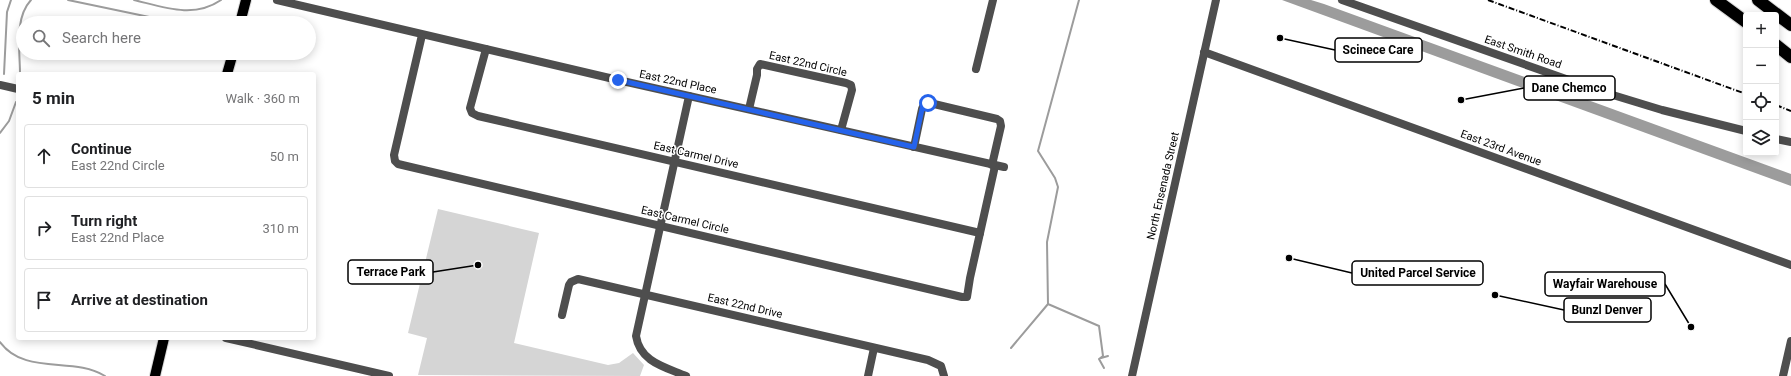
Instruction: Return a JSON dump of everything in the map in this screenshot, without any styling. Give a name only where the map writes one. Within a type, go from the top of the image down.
[{"type":"highway","points":[[1716,0],[1743,20]]},
{"type":"highway","points":[[1758,0],[1791,25]]},
{"type":"highway","points":[[1779,47],[1791,57]]},
{"type":"main road","points":[[242,16],[246,0]]},
{"type":"main road","points":[[228,72],[231,60]]},
{"type":"main road","points":[[155,376],[164,340]]},
{"type":"street","name":"East 22nd Place","points":[[277,0],[422,35],[1004,168]]},
{"type":"street","points":[[976,69],[993,0]]},
{"type":"street","name":"North Ensenada Street","points":[[1132,376],[1216,0]]},
{"type":"street","name":"East Smith Road","points":[[1342,0],[1603,92],[1662,110],[1743,130]]},
{"type":"street","name":"East Carmel Circle","points":[[422,35],[394,155],[394,159],[398,164],[962,297],[967,297],[969,293],[970,278],[993,166]]},
{"type":"street","name":"East Carmel Drive","points":[[486,49],[470,108],[472,113],[478,116],[980,233]]},
{"type":"street","name":"East 23rd Avenue","points":[[1204,52],[1791,265]]},
{"type":"street","name":"East 22nd Circle","points":[[749,109],[757,69],[760,64],[846,83],[851,85],[852,90],[841,130]]},
{"type":"street","points":[[0,85],[16,89]]},
{"type":"street","points":[[686,376],[649,360],[640,350],[636,336],[659,225],[689,96]]},
{"type":"street","points":[[914,147],[924,104],[928,103],[941,105],[1000,121],[1001,126],[993,166]]},
{"type":"street","points":[[1779,140],[1791,142]]},
{"type":"street","name":"East 22nd Drive","points":[[562,315],[569,285],[574,280],[645,294],[937,363],[944,373]]},
{"type":"street","points":[[235,340],[389,376]]},
{"type":"street","points":[[1783,376],[1791,341]]},
{"type":"street","points":[[868,376],[874,348]]},
{"type":"shaded area","points":[[1282,0],[1311,0],[1324,4],[1791,174],[1791,186]]},
{"type":"shaded area","points":[[438,209],[539,233],[514,343],[608,365],[619,363],[633,353],[644,365],[640,376],[418,375],[427,338],[408,333]]},
{"type":"waterway","points":[[4,74],[7,12],[11,0]]},
{"type":"waterway","points":[[22,16],[31,0]]},
{"type":"waterway","points":[[68,0],[145,16]]},
{"type":"waterway","points":[[134,0],[178,10],[200,9],[211,6],[221,0]]},
{"type":"waterway","points":[[1079,0],[1038,151],[1055,178],[1058,187],[1047,242],[1048,304],[1099,326],[1103,356],[1099,359],[1104,368]]},
{"type":"waterway","points":[[20,60],[20,72]]},
{"type":"waterway","points":[[0,133],[9,121],[16,102]]},
{"type":"waterway","points":[[1011,348],[1048,304]]},
{"type":"waterway","points":[[0,342],[10,352],[22,359],[79,367],[92,370],[105,376]]},
{"type":"waterway","points":[[1101,358],[1108,356]]},
{"type":"railway","points":[[1488,0],[1743,93]]},
{"type":"railway","points":[[1779,106],[1791,111]]},
{"type":"place","name":"Scinece Care","points":[[1280,38]]},
{"type":"place","name":"Dane Chemco","points":[[1461,100]]},
{"type":"place","name":"United Parcel Service","points":[[1289,258]]},
{"type":"place","name":"Terrace Park","points":[[478,265]]},
{"type":"place","name":"Bunzl Denver","points":[[1495,295]]},
{"type":"place","name":"Wayfair Warehouse","points":[[1691,327]]},
{"type":"route","points":[[618,80],[914,147],[922,109],[924,104],[928,103]]}]
